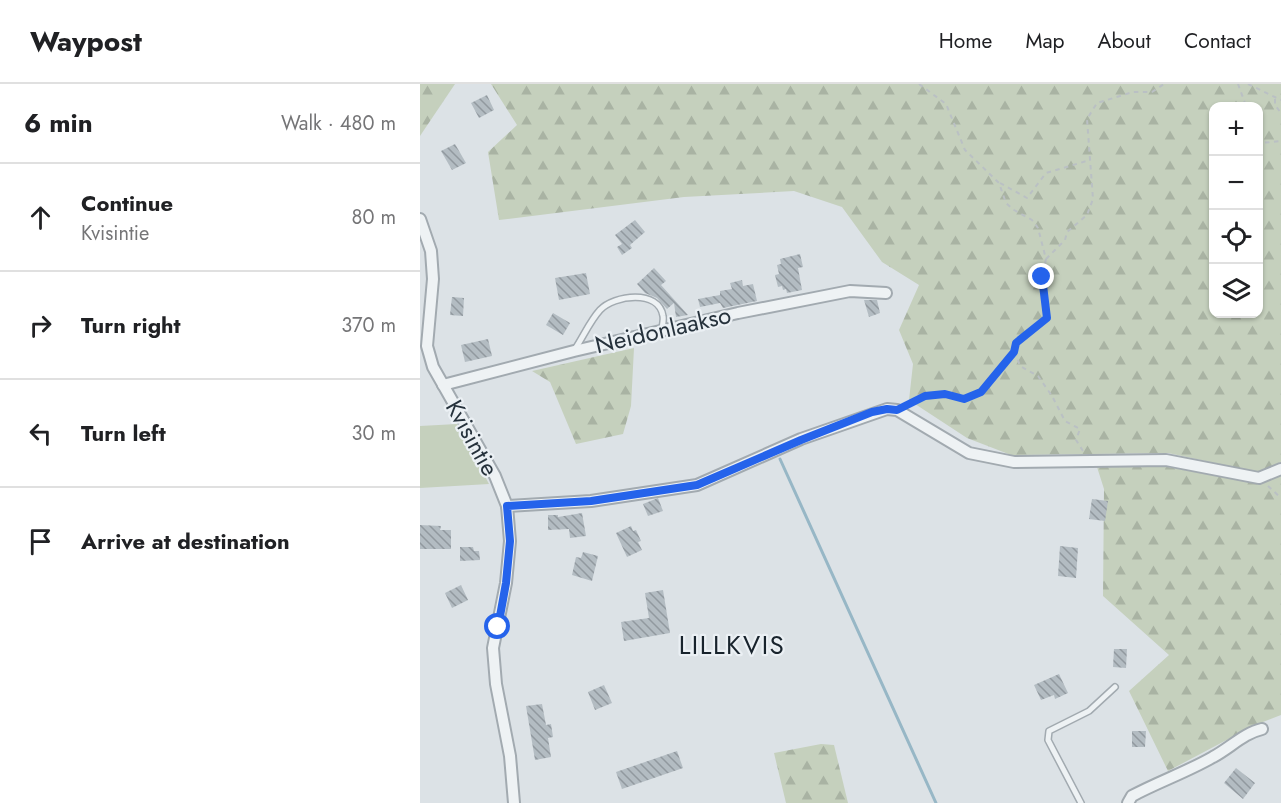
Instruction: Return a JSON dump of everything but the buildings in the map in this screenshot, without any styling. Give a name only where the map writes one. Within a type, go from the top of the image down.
[{"type":"street","name":"Kvisintie","points":[[420,219],[431,251],[432,289],[424,346],[442,385],[495,476],[507,506],[510,541],[506,583],[493,648],[496,684],[510,756],[514,803]]},
{"type":"street","name":"Neidonlaakso","points":[[442,385],[662,330],[850,291],[886,292]]},
{"type":"street","points":[[507,506],[591,501],[697,485],[801,440],[872,412],[887,409],[897,410],[969,453],[1014,462],[1166,460],[1259,478],[1281,469]]},
{"type":"street","points":[[1128,803],[1132,796],[1193,768],[1224,751],[1252,731],[1262,729]]},
{"type":"lane","points":[[574,351],[601,309],[620,300],[645,298],[654,302],[663,316],[662,330]]},
{"type":"lane","points":[[1081,803],[1048,740],[1048,731],[1089,711],[1115,687]]},
{"type":"path","points":[[919,84],[946,104],[965,150],[999,183],[1027,198],[1046,173],[1090,160]]},
{"type":"path","points":[[1046,259],[1065,240],[1067,232],[1086,215],[1093,199],[1087,119],[1097,103],[1133,92],[1152,92],[1164,84]]},
{"type":"path","points":[[1238,84],[1245,102]]},
{"type":"path","points":[[1248,84],[1281,100]]},
{"type":"path","points":[[1275,98],[1275,105],[1281,113]]},
{"type":"path","points":[[1263,143],[1281,141]]},
{"type":"path","points":[[897,410],[925,396],[945,394],[964,399],[981,392],[1014,352],[1016,343],[1047,318],[1042,277],[1046,259],[1038,228],[1032,220],[1006,203],[999,183]]},
{"type":"path","points":[[1014,352],[1020,366],[1038,376],[1065,421],[1080,429],[1076,440],[1089,460]]},
{"type":"path","points":[[1259,478],[1281,498]]},
{"type":"green space","points":[[420,84],[455,84],[420,136]]},
{"type":"green space","points":[[491,84],[1281,84],[1281,462],[1257,472],[1168,453],[1011,455],[967,438],[909,400],[913,364],[899,330],[919,285],[882,262],[842,207],[794,191],[684,197],[499,220],[488,152],[517,125]]},
{"type":"green space","points":[[634,348],[631,406],[623,434],[576,444],[550,382],[532,371]]},
{"type":"green space","points":[[457,424],[489,484],[420,488],[420,426]]},
{"type":"green space","points":[[1097,467],[1168,467],[1255,483],[1281,475],[1281,715],[1255,725],[1168,771],[1129,691],[1169,655],[1103,596],[1104,489]]},
{"type":"green space","points":[[821,744],[834,745],[848,803],[786,803],[774,753]]},
{"type":"waterway","points":[[780,459],[936,803]]},
{"type":"district","name":"LILLKVIS","points":[[732,645]]},
{"type":"route","points":[[498,627],[506,583],[510,541],[507,506],[591,501],[697,485],[872,412],[897,410],[925,396],[945,394],[964,399],[981,392],[1014,352],[1016,343],[1047,318],[1042,277]]}]
